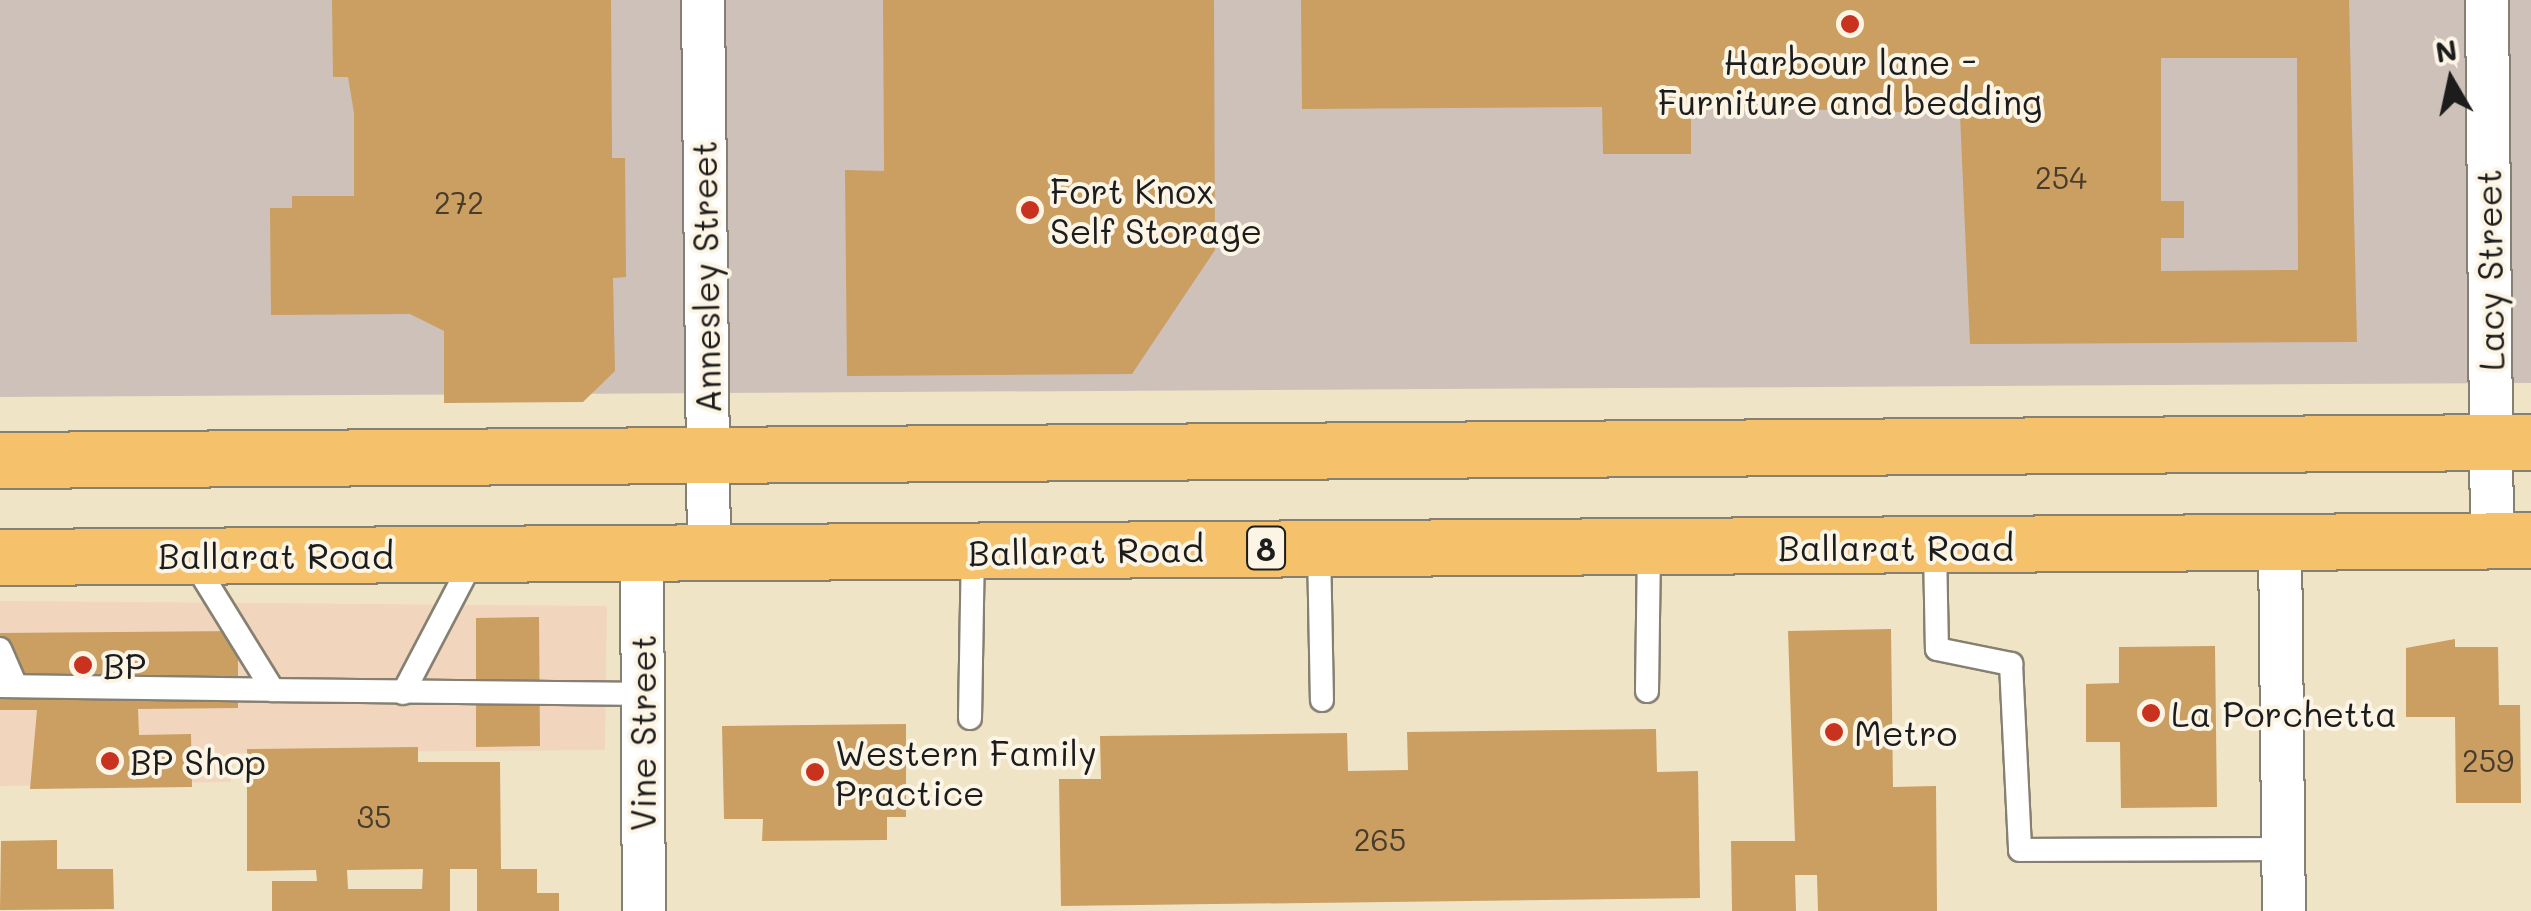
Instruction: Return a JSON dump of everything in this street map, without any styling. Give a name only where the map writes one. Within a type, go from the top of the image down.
[{"type":"highway","points":[[0,460],[2511,442]]},
{"type":"highway","name":"Ballarat Road","points":[[0,557],[1935,548],[2280,540],[2511,540]]},
{"type":"street","name":"Annesley Street","points":[[703,0],[709,553]]},
{"type":"street","name":"Lacy Street","points":[[2486,0],[2511,442],[2511,540]]},
{"type":"street","points":[[2280,540],[2284,911]]},
{"type":"street","name":"Vine Street","points":[[642,554],[644,911]]},
{"type":"lane","points":[[1320,548],[1322,700]]},
{"type":"lane","points":[[1647,692],[1649,548]]},
{"type":"lane","points":[[1935,548],[1937,650],[2011,664],[2020,850],[2283,848]]},
{"type":"lane","points":[[970,718],[972,551]]},
{"type":"lane","points":[[403,692],[477,553]]},
{"type":"lane","points":[[189,555],[273,690]]},
{"type":"lane","points":[[0,649],[8,686],[641,694]]},
{"type":"shaded area","points":[[0,0],[2531,0],[2531,383],[0,397]]},
{"type":"shaded area","points":[[0,601],[607,606],[605,750],[234,753],[231,782],[0,786]]},
{"type":"building","points":[[332,0],[611,0],[612,158],[625,158],[626,277],[613,278],[615,371],[583,402],[444,403],[444,331],[410,314],[271,315],[270,208],[292,208],[292,196],[354,196],[354,113],[348,77],[333,77]]},
{"type":"building","name":"Fort Knox Self Storage","points":[[883,0],[1214,0],[1215,250],[1132,374],[847,376],[845,170],[884,171]]},
{"type":"building","points":[[1301,0],[2349,0],[2357,342],[1970,344],[1960,114],[1691,106],[1691,154],[1603,154],[1602,107],[1302,109]],"holes":[[[2161,58],[2297,58],[2298,270],[2161,271],[2161,238],[2184,238],[2184,201],[2161,201]]]},
{"type":"building","points":[[539,617],[540,746],[476,747],[476,618]]},
{"type":"building","points":[[1891,629],[1893,787],[1936,786],[1937,911],[1818,911],[1817,875],[1795,875],[1796,911],[1732,911],[1731,841],[1795,841],[1788,631]]},
{"type":"building","points":[[238,631],[238,708],[138,709],[139,735],[191,734],[192,787],[30,789],[37,710],[0,710],[0,633]]},
{"type":"building","points":[[2455,639],[2455,647],[2498,647],[2499,705],[2520,705],[2521,803],[2456,803],[2455,717],[2406,717],[2406,648]]},
{"type":"building","name":"La Porchetta","points":[[2215,646],[2217,807],[2121,808],[2120,742],[2086,742],[2086,684],[2119,683],[2119,647]]},
{"type":"building","name":"Western Family Practice","points":[[906,724],[906,817],[887,817],[887,840],[762,841],[763,819],[724,819],[722,726]]},
{"type":"building","points":[[1656,729],[1657,772],[1698,771],[1700,898],[1061,906],[1059,779],[1101,779],[1100,736],[1347,733],[1348,771],[1408,770],[1407,732]]},
{"type":"building","points":[[418,747],[418,762],[500,762],[501,869],[537,869],[537,893],[559,893],[559,911],[477,911],[477,869],[450,869],[450,911],[272,911],[272,881],[317,881],[316,870],[247,871],[247,749]],"holes":[[[423,869],[422,889],[348,889],[347,870]]]},
{"type":"building","points":[[57,840],[57,869],[113,869],[114,909],[0,910],[1,841]]},
{"type":"place","name":"Harbour lane - Furniture and bedding","points":[[1850,24]]},
{"type":"place","name":"Fort Knox Self Storage","points":[[1030,210]]},
{"type":"place","name":"BP","points":[[83,665]]},
{"type":"place","name":"La Porchetta","points":[[2151,713]]},
{"type":"place","name":"Metro","points":[[1834,732]]},
{"type":"place","name":"BP Shop","points":[[110,761]]},
{"type":"place","name":"Western Family Practice","points":[[815,772]]}]
